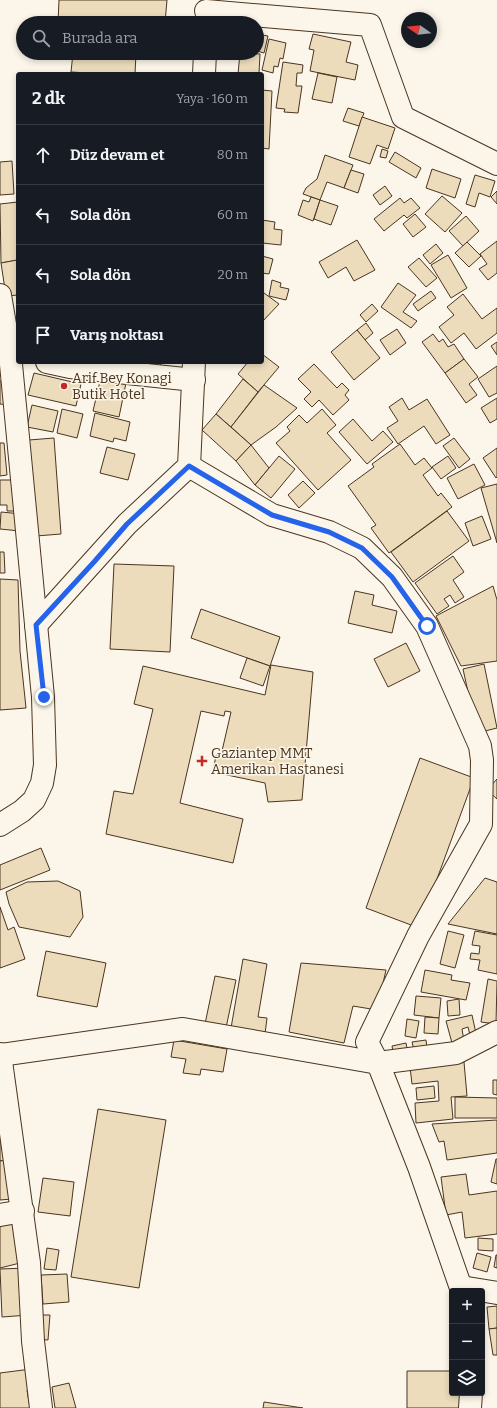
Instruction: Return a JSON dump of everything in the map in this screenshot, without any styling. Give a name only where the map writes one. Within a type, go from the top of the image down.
[{"type":"street","points":[[206,11],[370,25],[403,117],[497,164]]},
{"type":"street","points":[[204,72],[205,60]]},
{"type":"street","points":[[0,295],[9,354],[44,697],[45,765],[42,783],[34,800],[22,811],[0,825]]},
{"type":"street","points":[[36,625],[127,524],[189,466],[194,371],[70,367],[56,364]]},
{"type":"street","points":[[189,466],[272,515],[329,532],[362,548],[392,577],[427,626],[489,745],[482,760],[481,824],[418,936],[367,1042],[378,1063],[419,1167],[462,1288]]},
{"type":"street","points":[[41,1408],[33,1341],[29,1263],[0,1054],[183,1029],[378,1063],[456,1053],[497,1032]]},
{"type":"street","points":[[0,1215],[23,1212]]},
{"type":"street","points":[[485,1292],[497,1293]]},
{"type":"street","points":[[470,1408],[471,1396]]},
{"type":"building","points":[[59,0],[167,0],[166,16],[58,16]]},
{"type":"building","points":[[313,34],[351,42],[346,62],[358,65],[355,80],[310,71],[314,50],[309,49]]},
{"type":"building","points":[[264,35],[268,36],[264,53]]},
{"type":"building","points":[[269,39],[286,43],[283,59],[280,58],[278,67],[274,66],[273,73],[262,70]]},
{"type":"building","points":[[72,60],[136,60],[135,72],[71,72]]},
{"type":"building","points":[[239,60],[260,60],[259,72],[238,72]]},
{"type":"building","points":[[283,62],[303,65],[302,73],[297,73],[296,86],[302,86],[298,113],[284,112],[285,109],[276,108]]},
{"type":"building","points":[[318,73],[337,77],[332,103],[312,99]]},
{"type":"building","points":[[264,90],[272,91],[269,149],[264,148]]},
{"type":"building","points":[[348,108],[364,113],[359,126],[343,121]]},
{"type":"building","points":[[362,117],[395,128],[388,149],[377,145],[370,164],[349,157]]},
{"type":"building","points":[[382,149],[388,151],[386,158],[380,157]]},
{"type":"building","points":[[395,152],[421,168],[416,178],[389,162]]},
{"type":"building","points":[[325,155],[353,165],[344,188],[327,182],[320,200],[303,194],[306,188],[317,179]]},
{"type":"building","points":[[12,161],[14,194],[0,195],[0,162]]},
{"type":"building","points":[[432,169],[461,179],[455,198],[426,188]]},
{"type":"building","points":[[351,170],[364,174],[358,193],[344,188]]},
{"type":"building","points":[[475,175],[495,181],[490,197],[479,193],[475,207],[466,204]]},
{"type":"building","points":[[385,186],[392,196],[380,205],[373,195]]},
{"type":"building","points":[[497,191],[497,204],[491,197]]},
{"type":"building","points":[[442,196],[462,213],[445,232],[425,214]]},
{"type":"building","points":[[311,197],[320,200],[313,221],[298,215],[303,200],[309,202]]},
{"type":"building","points":[[400,198],[404,203],[411,198],[420,208],[407,218],[404,215],[384,231],[374,219]]},
{"type":"building","points":[[320,200],[338,206],[331,225],[314,219]]},
{"type":"building","points":[[16,202],[16,260],[1,263],[0,204]]},
{"type":"building","points":[[415,214],[426,227],[413,237],[403,224]]},
{"type":"building","points":[[466,216],[479,231],[463,246],[449,231]]},
{"type":"building","points":[[264,220],[275,222],[274,229],[282,230],[281,245],[264,243]]},
{"type":"building","points":[[357,240],[375,270],[354,281],[346,267],[328,278],[319,262]]},
{"type":"building","points":[[497,241],[497,273],[488,280],[479,269],[487,264],[480,254]]},
{"type":"building","points":[[467,242],[481,256],[469,267],[455,253]]},
{"type":"building","points":[[436,244],[443,253],[430,264],[423,255]]},
{"type":"building","points":[[448,255],[467,288],[451,298],[431,265]]},
{"type":"building","points":[[264,257],[273,259],[269,274],[264,273]]},
{"type":"building","points":[[419,258],[437,278],[426,287],[408,267]]},
{"type":"building","points":[[16,260],[16,295],[6,296],[1,263]]},
{"type":"building","points":[[272,280],[281,283],[280,287],[289,289],[286,300],[269,296]]},
{"type":"building","points":[[398,283],[416,295],[403,312],[417,321],[411,328],[381,307]]},
{"type":"building","points":[[431,291],[436,298],[418,311],[413,304]]},
{"type":"building","points":[[264,293],[279,304],[264,320]]},
{"type":"building","points":[[463,294],[482,319],[497,308],[497,333],[476,349],[464,333],[451,343],[439,327],[454,315],[447,307]]},
{"type":"building","points":[[372,304],[378,311],[366,322],[360,315]]},
{"type":"building","points":[[366,323],[373,333],[365,340],[357,330]]},
{"type":"building","points":[[397,329],[406,343],[390,355],[380,340]]},
{"type":"building","points":[[357,330],[380,358],[354,380],[331,352]]},
{"type":"building","points":[[433,334],[439,342],[443,339],[448,347],[454,344],[464,359],[445,373],[422,342]]},
{"type":"building","points":[[497,342],[497,355],[491,346]]},
{"type":"building","points":[[264,356],[279,367],[258,392],[238,374],[246,364],[264,364]]},
{"type":"building","points":[[464,359],[478,377],[469,384],[477,395],[466,403],[445,373]]},
{"type":"building","points":[[149,364],[161,364],[160,367]]},
{"type":"building","points":[[314,364],[337,388],[342,383],[349,390],[345,395],[349,400],[333,415],[319,400],[312,407],[304,399],[311,392],[298,379]]},
{"type":"building","points":[[497,366],[497,393],[489,397],[478,379]]},
{"type":"building","points":[[34,373],[81,384],[76,406],[28,395]]},
{"type":"building","points":[[101,377],[126,383],[119,417],[93,411]]},
{"type":"building","points":[[243,379],[258,392],[231,427],[216,414]]},
{"type":"building","points":[[0,381],[10,381],[10,405],[0,404]]},
{"type":"building","points":[[264,385],[297,408],[276,427],[251,445],[231,427]]},
{"type":"building","points":[[402,398],[409,410],[427,399],[450,435],[436,444],[424,426],[398,444],[387,428],[398,421],[389,407]]},
{"type":"building","points":[[497,398],[497,419],[490,423],[481,408]]},
{"type":"building","points":[[32,405],[58,411],[53,432],[27,427]]},
{"type":"building","points":[[62,409],[83,414],[77,438],[57,433]]},
{"type":"building","points":[[322,409],[336,425],[327,433],[351,460],[318,490],[276,443],[290,431],[287,427],[299,415],[307,423]]},
{"type":"building","points":[[95,413],[130,422],[126,441],[114,438],[113,442],[90,436]]},
{"type":"building","points":[[216,414],[251,445],[236,461],[202,430]]},
{"type":"building","points":[[353,419],[372,441],[383,431],[393,442],[367,464],[339,432]]},
{"type":"building","points":[[54,438],[61,534],[36,536],[29,440]]},
{"type":"building","points":[[454,438],[470,459],[459,468],[443,446]]},
{"type":"building","points":[[0,443],[4,443],[7,475],[0,476]]},
{"type":"building","points":[[400,444],[415,465],[424,458],[432,468],[423,475],[438,496],[441,493],[452,507],[389,553],[371,528],[376,525],[348,486],[374,467],[372,464]]},
{"type":"building","points":[[251,445],[269,468],[255,485],[236,461]]},
{"type":"building","points":[[107,447],[135,454],[128,480],[100,473]]},
{"type":"building","points":[[497,448],[497,477],[496,478],[483,458]]},
{"type":"building","points":[[279,456],[295,469],[271,498],[255,485]]},
{"type":"building","points":[[448,456],[456,468],[441,479],[432,467]]},
{"type":"building","points":[[474,464],[485,485],[458,499],[447,478]]},
{"type":"building","points":[[0,480],[19,480],[20,511],[7,511],[7,505],[0,505]]},
{"type":"building","points":[[303,481],[315,493],[299,508],[288,495]]},
{"type":"building","points":[[497,484],[497,543],[481,488]]},
{"type":"building","points":[[447,511],[469,541],[413,582],[391,552]]},
{"type":"building","points":[[1,512],[22,514],[20,531],[0,529]]},
{"type":"building","points":[[482,516],[491,539],[473,546],[465,523]]},
{"type":"building","points":[[0,552],[4,552],[5,573],[0,573]]},
{"type":"building","points":[[453,556],[464,572],[453,580],[464,597],[455,603],[450,595],[444,599],[449,606],[437,614],[415,583]]},
{"type":"building","points":[[114,564],[174,566],[170,652],[110,649]]},
{"type":"building","points":[[0,579],[18,580],[20,651],[26,708],[0,710]]},
{"type":"building","points":[[493,586],[497,600],[497,661],[461,666],[436,616]]},
{"type":"building","points":[[355,591],[374,595],[372,605],[397,611],[392,633],[348,623]]},
{"type":"building","points":[[201,609],[280,637],[270,666],[191,638]]},
{"type":"building","points":[[406,643],[420,671],[388,687],[374,659]]},
{"type":"building","points":[[247,658],[270,666],[263,686],[240,678]]},
{"type":"building","points":[[484,664],[497,728],[477,733],[463,669]]},
{"type":"building","points":[[271,665],[313,672],[302,800],[268,802],[265,783],[213,772],[216,755],[231,758],[232,753],[222,751],[231,712],[225,711],[224,716],[201,711],[180,803],[243,819],[233,863],[106,834],[114,791],[133,794],[153,709],[134,704],[143,666],[265,695]]},
{"type":"building","points":[[420,758],[474,778],[419,928],[366,908]]},
{"type":"building","points":[[497,779],[497,799],[487,790]]},
{"type":"building","points":[[41,848],[50,870],[0,890],[0,865]]},
{"type":"building","points":[[485,878],[497,882],[497,934],[448,924]]},
{"type":"building","points":[[58,881],[80,891],[83,917],[70,937],[19,927],[9,904],[6,892],[27,882]]},
{"type":"building","points":[[0,907],[8,930],[14,927],[25,959],[0,968]]},
{"type":"building","points":[[448,931],[464,935],[455,968],[440,964]]},
{"type":"building","points":[[475,931],[497,935],[497,974],[478,970],[480,960],[470,959],[471,953],[479,954],[480,946],[472,945]]},
{"type":"building","points":[[46,951],[106,963],[97,1007],[37,996]]},
{"type":"building","points":[[243,959],[267,964],[258,1017],[267,1018],[265,1034],[231,1028]]},
{"type":"building","points":[[301,963],[386,970],[377,1010],[353,1006],[344,1043],[289,1032]]},
{"type":"building","points":[[425,970],[452,975],[451,980],[470,983],[466,1000],[421,992]]},
{"type":"building","points":[[215,976],[236,980],[226,1028],[205,1024]]},
{"type":"building","points":[[488,979],[497,981],[496,1024],[481,1022]]},
{"type":"building","points":[[416,996],[441,998],[439,1018],[414,1015]]},
{"type":"building","points":[[459,999],[460,1015],[448,1016],[447,1001]]},
{"type":"building","points":[[472,1015],[477,1038],[471,1039],[468,1027],[462,1029],[464,1041],[452,1043],[446,1021]]},
{"type":"building","points":[[425,1017],[439,1018],[438,1034],[424,1033]]},
{"type":"building","points":[[407,1019],[419,1021],[416,1038],[405,1036]]},
{"type":"building","points":[[174,1040],[227,1049],[223,1072],[201,1069],[200,1075],[183,1073],[186,1059],[171,1057]]},
{"type":"building","points":[[426,1040],[427,1048],[414,1050],[412,1042]]},
{"type":"building","points":[[406,1043],[408,1054],[394,1057],[392,1046]]},
{"type":"building","points":[[464,1062],[467,1096],[451,1097],[453,1119],[416,1123],[415,1103],[439,1101],[438,1081],[412,1084],[410,1067]]},
{"type":"building","points":[[493,1080],[497,1080],[497,1095],[493,1094]]},
{"type":"building","points":[[434,1086],[435,1098],[417,1100],[416,1088]]},
{"type":"building","points":[[455,1097],[497,1098],[497,1118],[455,1118]]},
{"type":"building","points":[[0,1109],[7,1160],[0,1161]]},
{"type":"building","points":[[98,1109],[166,1120],[139,1288],[71,1277]]},
{"type":"building","points":[[497,1120],[497,1153],[447,1160],[444,1141],[439,1142],[432,1124]]},
{"type":"building","points":[[497,1159],[497,1184],[491,1182]]},
{"type":"building","points":[[7,1160],[12,1199],[0,1200],[0,1161]]},
{"type":"building","points":[[466,1174],[469,1195],[497,1191],[497,1234],[465,1238],[462,1212],[446,1215],[441,1177]]},
{"type":"building","points":[[43,1178],[74,1182],[70,1216],[38,1212]]},
{"type":"building","points":[[14,1219],[24,1262],[0,1268],[0,1223]]},
{"type":"building","points":[[478,1238],[493,1239],[493,1251],[478,1250]]},
{"type":"building","points":[[47,1248],[59,1250],[56,1270],[44,1269]]},
{"type":"building","points":[[477,1253],[491,1257],[487,1272],[473,1268]]},
{"type":"building","points":[[497,1255],[497,1268],[494,1267]]},
{"type":"building","points":[[27,1268],[29,1315],[2,1317],[0,1269]]},
{"type":"building","points":[[67,1274],[69,1302],[43,1304],[41,1275]]},
{"type":"building","points":[[497,1306],[497,1328],[489,1329],[487,1307]]},
{"type":"building","points":[[36,1315],[50,1315],[48,1340],[35,1339]]},
{"type":"building","points":[[497,1328],[497,1355],[493,1355],[489,1329]]},
{"type":"building","points":[[31,1369],[33,1389],[27,1390],[29,1402],[35,1401],[36,1408],[0,1408],[0,1373]]},
{"type":"building","points":[[407,1371],[449,1371],[449,1396],[464,1396],[464,1408],[407,1408]]},
{"type":"building","points":[[69,1383],[76,1408],[55,1408],[52,1387]]},
{"type":"building","points":[[264,1402],[303,1408],[263,1408]]},
{"type":"place","name":"Arif Bey Konagi Butik Hotel","points":[[64,386]]},
{"type":"place","name":"Gaziantep MMT Amerikan Hastanesi","points":[[202,761]]},
{"type":"route","points":[[44,697],[36,625],[127,524],[189,466],[272,515],[329,532],[362,548],[392,577],[427,626]]}]
